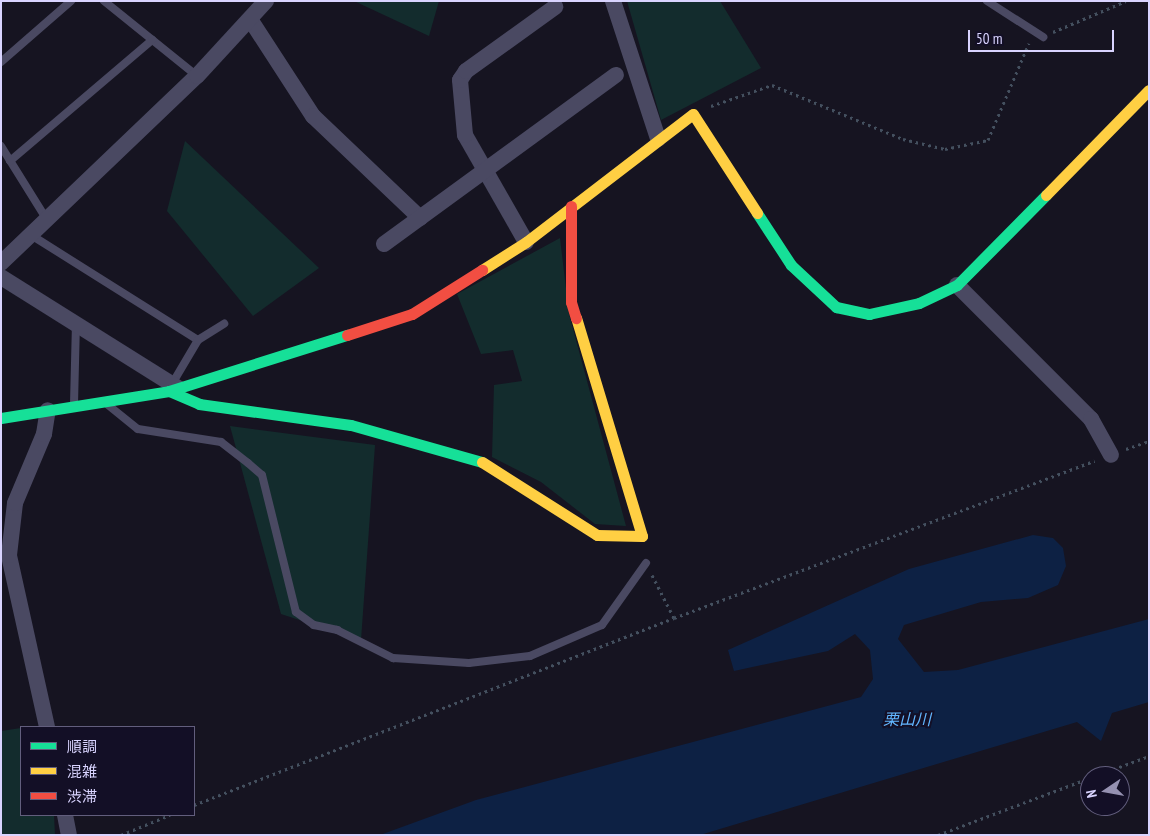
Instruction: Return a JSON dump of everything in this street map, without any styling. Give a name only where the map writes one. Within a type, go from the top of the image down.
[{"type":"street","points":[[1,263],[197,76],[266,1]]},
{"type":"street","points":[[613,1],[658,138]]},
{"type":"street","points":[[526,242],[465,135],[460,80],[466,71],[555,7]]},
{"type":"street","points":[[250,19],[313,116],[420,218]]},
{"type":"street","points":[[384,244],[616,75]]},
{"type":"street","points":[[1,418],[173,388],[412,314],[526,242],[658,138],[693,114],[791,266],[836,307],[869,314],[919,303],[957,285],[1149,90]]},
{"type":"street","points":[[1,277],[76,321],[199,404],[351,425],[483,462],[597,535],[642,536],[571,302],[571,206]]},
{"type":"street","points":[[957,285],[1091,419],[1110,455]]},
{"type":"street","points":[[47,726],[9,556],[15,503],[44,434],[48,410]]},
{"type":"street","points":[[65,816],[69,835]]},
{"type":"lane","points":[[1,62],[71,1]]},
{"type":"lane","points":[[104,1],[197,76]]},
{"type":"lane","points":[[987,1],[1043,37]]},
{"type":"lane","points":[[10,161],[152,40]]},
{"type":"lane","points":[[1,146],[47,220]]},
{"type":"lane","points":[[31,235],[198,340]]},
{"type":"lane","points":[[74,406],[76,321]]},
{"type":"lane","points":[[173,388],[198,340],[224,324]]},
{"type":"lane","points":[[103,401],[138,429],[221,442],[262,475],[296,612],[314,625],[337,630],[393,658],[469,663],[530,656],[602,625],[646,563]]},
{"type":"path","points":[[693,114],[745,91],[772,85],[903,139],[945,149],[988,140],[996,127],[1030,42],[1126,1]]},
{"type":"path","points":[[195,805],[674,618],[1149,441]]},
{"type":"path","points":[[646,563],[674,618]]},
{"type":"path","points":[[1122,766],[1149,756]]},
{"type":"path","points":[[938,835],[1080,782]]},
{"type":"path","points":[[121,835],[168,816]]},
{"type":"green space","points":[[354,1],[439,1],[429,36]]},
{"type":"green space","points":[[627,1],[720,1],[761,68],[661,120]]},
{"type":"green space","points":[[185,141],[319,268],[253,316],[167,211]]},
{"type":"green space","points":[[560,238],[569,314],[626,526],[595,524],[541,482],[492,457],[494,385],[522,381],[513,350],[481,354],[457,294]]},
{"type":"green space","points":[[230,426],[375,445],[361,640],[281,614]]},
{"type":"green space","points":[[20,728],[20,816],[54,816],[55,835],[1,835],[1,731]]},
{"type":"water","name":"栗山川","points":[[1033,535],[1053,538],[1063,548],[1066,566],[1058,585],[1028,598],[981,602],[904,625],[898,639],[924,672],[958,670],[1149,619],[1149,702],[1112,713],[1101,741],[1077,722],[700,835],[380,835],[476,800],[861,697],[873,679],[870,650],[855,634],[828,651],[734,671],[728,650],[909,569]]},
{"type":"traffic: fast","points":[[757,213],[791,265],[836,307],[869,314],[919,303],[957,285],[1046,195]]},
{"type":"traffic: fast","points":[[1,418],[169,391],[347,335]]},
{"type":"traffic: fast","points":[[169,391],[199,404],[351,425],[482,462]]},
{"type":"traffic: slow","points":[[1046,195],[1149,90]]},
{"type":"traffic: slow","points":[[482,270],[526,242],[693,114],[757,213]]},
{"type":"traffic: slow","points":[[482,462],[597,535],[642,536],[576,318]]},
{"type":"traffic: jam","points":[[571,206],[571,302],[576,318]]},
{"type":"traffic: jam","points":[[347,335],[412,314],[482,270]]}]
